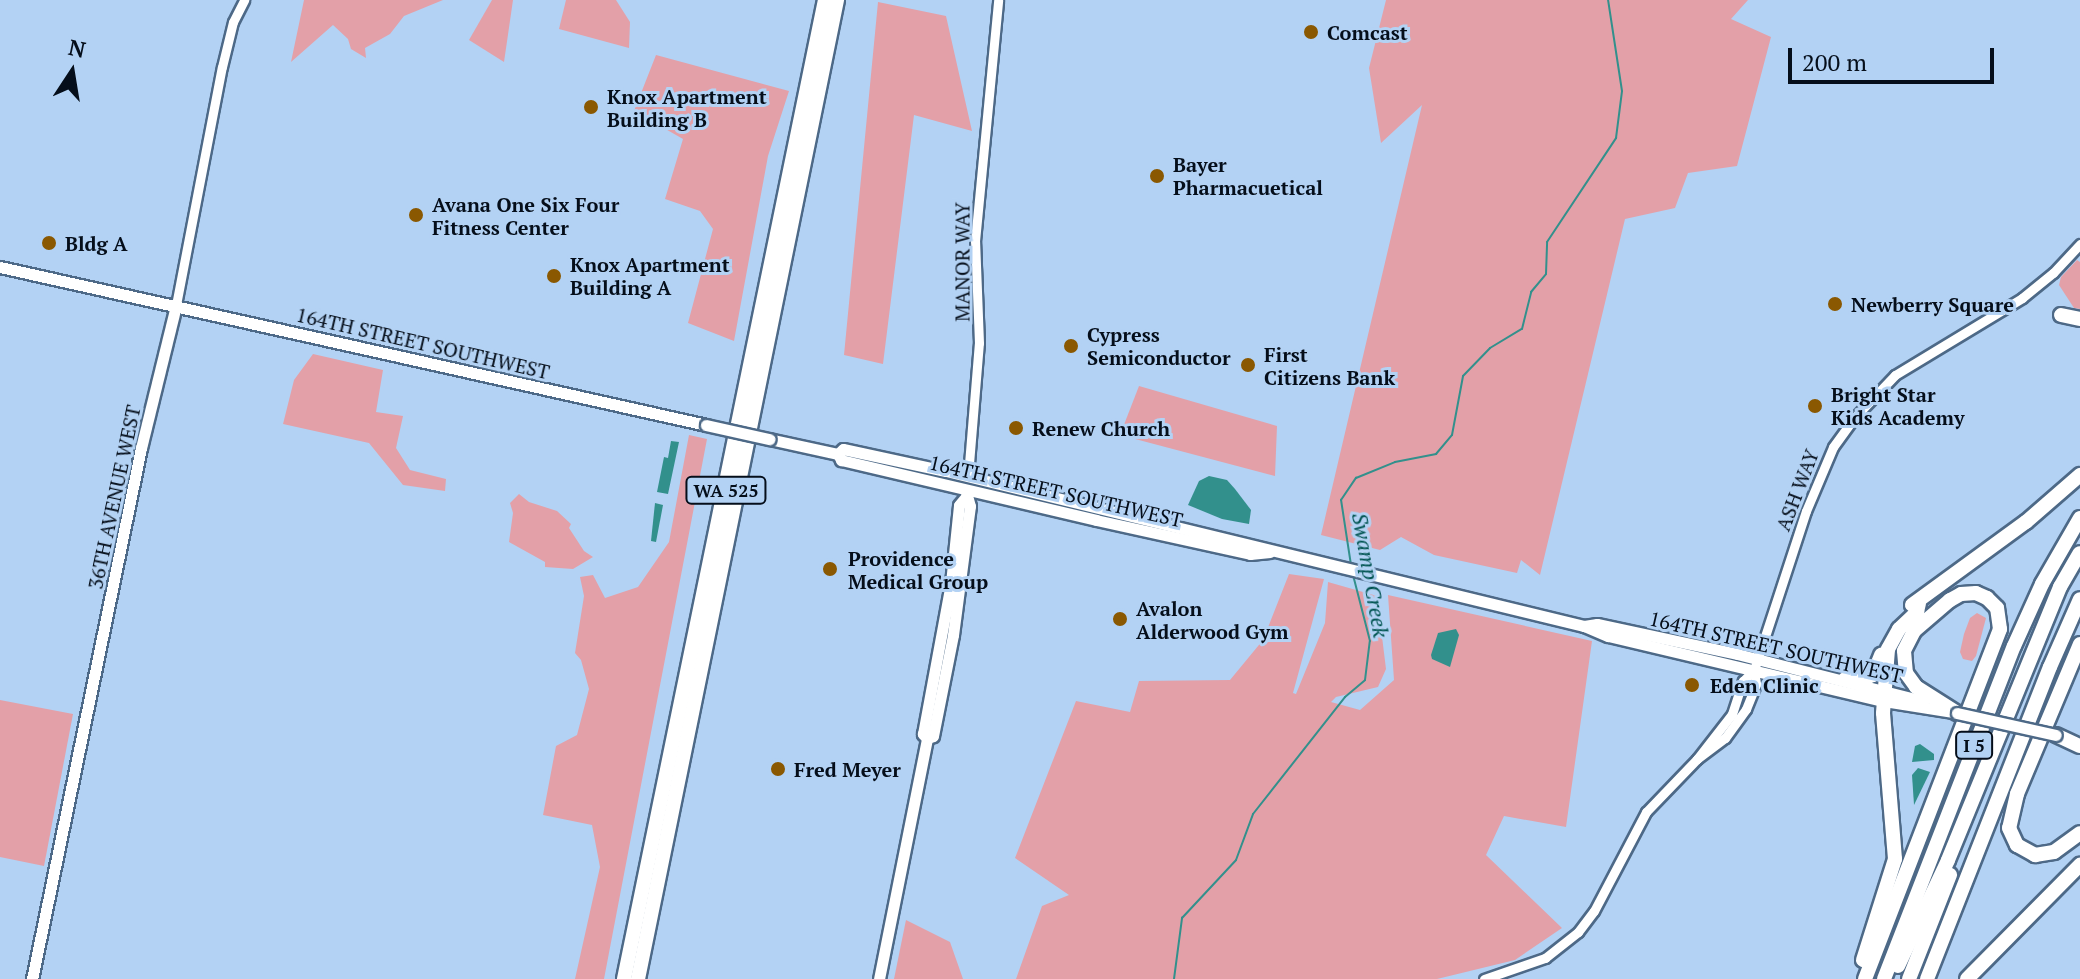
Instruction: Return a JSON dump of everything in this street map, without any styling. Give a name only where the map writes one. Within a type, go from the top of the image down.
[{"type":"highway","name":"WA 525","points":[[624,979],[825,0]]},
{"type":"highway","name":"WA 525","points":[[641,979],[837,0]]},
{"type":"highway","points":[[2061,315],[2080,319]]},
{"type":"highway","points":[[1845,679],[1861,680],[1873,675],[1879,666],[1886,634],[1898,617],[2036,515],[2080,475]]},
{"type":"highway","name":"I 5","points":[[1884,979],[2014,646],[2042,584],[2080,518]]},
{"type":"highway","points":[[1892,979],[1948,860],[2060,587],[2080,553]]},
{"type":"highway","points":[[1909,979],[2044,639],[2080,564]]},
{"type":"highway","points":[[1865,979],[2000,629],[1997,608],[1976,593],[1961,594],[1950,600],[1914,631],[1904,651],[1904,666],[1914,685],[1957,713]]},
{"type":"highway","name":"I 5","points":[[1927,979],[2050,667],[2080,599]]},
{"type":"highway","points":[[1857,979],[1895,859],[1884,695],[1888,649],[1899,629],[1917,612],[1919,603]]},
{"type":"highway","points":[[2080,644],[2017,794],[2009,828],[2017,845],[2035,855],[2054,852],[2080,833]]},
{"type":"highway","points":[[2056,735],[2080,743]]},
{"type":"highway","points":[[1967,979],[2080,865]]},
{"type":"main road","name":"164TH STREET SOUTHWEST","points":[[0,267],[838,454],[843,449],[966,487],[1271,551],[1584,626],[1596,633],[1756,665],[2056,735]]},
{"type":"main road","name":"36TH AVENUE WEST","points":[[32,979],[141,448],[176,305]]},
{"type":"main road","points":[[879,979],[927,738],[933,736],[955,623],[970,506],[966,487]]},
{"type":"main road","name":"164TH STREET SOUTHWEST","points":[[1756,665],[1845,679],[1884,695]]},
{"type":"street","name":"36TH AVENUE WEST","points":[[176,305],[233,22],[244,0]]},
{"type":"street","name":"MANOR WAY","points":[[966,487],[979,343],[975,241],[998,0]]},
{"type":"street","name":"ASH WAY","points":[[1484,979],[1545,958],[1578,932],[1594,911],[1646,812],[1697,759],[1732,714],[1743,681],[1756,665],[1822,469],[1854,418],[1895,375],[2022,298],[2053,273],[2080,244]]},
{"type":"shaded area","points":[[304,0],[443,0],[404,16],[390,34],[365,48],[366,58],[351,49],[348,39],[333,25],[291,62]]},
{"type":"shaded area","points":[[492,0],[513,0],[504,62],[469,40]]},
{"type":"shaded area","points":[[566,0],[616,0],[630,22],[629,48],[559,29]]},
{"type":"shaded area","points":[[1386,0],[1748,0],[1731,19],[1771,37],[1737,166],[1688,173],[1675,208],[1625,219],[1540,575],[1521,560],[1517,573],[1434,555],[1401,537],[1380,550],[1321,535],[1422,105],[1381,143],[1369,68]]},
{"type":"shaded area","points":[[878,2],[946,16],[972,131],[914,115],[883,364],[844,355]]},
{"type":"shaded area","points":[[656,55],[789,91],[768,156],[734,341],[688,323],[713,229],[700,211],[665,199],[683,139],[634,111]]},
{"type":"shaded area","points":[[2077,260],[2080,262],[2080,309],[2074,308],[2059,285],[2061,277]]},
{"type":"shaded area","points":[[313,354],[383,370],[376,412],[403,416],[396,448],[410,470],[446,479],[445,491],[403,485],[369,443],[283,424],[294,380]]},
{"type":"shaded area","points":[[1139,386],[1277,426],[1275,476],[1120,435]]},
{"type":"shaded area","points":[[689,435],[707,439],[604,979],[575,979],[600,867],[592,825],[543,815],[556,746],[577,735],[589,689],[581,660],[575,653],[584,596],[580,577],[593,575],[605,598],[638,587],[669,542]]},
{"type":"shaded area","points":[[671,441],[679,442],[668,494],[657,492],[664,457],[668,458]]},
{"type":"shaded area","points":[[1209,476],[1227,480],[1235,489],[1251,510],[1249,524],[1222,519],[1188,505],[1199,481]]},
{"type":"shaded area","points":[[519,494],[529,502],[557,511],[571,524],[569,528],[584,551],[593,557],[573,569],[545,567],[545,562],[509,542],[513,513],[510,503]]},
{"type":"shaded area","points":[[655,503],[663,505],[656,542],[651,541]]},
{"type":"shaded area","points":[[1289,574],[1324,579],[1293,693],[1296,694],[1325,623],[1328,582],[1377,596],[1386,669],[1378,687],[1336,697],[1331,702],[1360,710],[1394,680],[1388,595],[1592,641],[1566,827],[1504,816],[1486,855],[1562,928],[1515,960],[1437,979],[1016,979],[1042,906],[1069,895],[1015,858],[1076,701],[1130,712],[1139,681],[1230,680],[1263,640]]},
{"type":"shaded area","points":[[1977,613],[1986,618],[1972,661],[1963,659],[1960,652],[1970,618]]},
{"type":"shaded area","points":[[1456,629],[1459,635],[1450,667],[1432,659],[1431,655],[1438,633]]},
{"type":"shaded area","points":[[0,700],[73,714],[44,866],[0,857]]},
{"type":"shaded area","points":[[1920,744],[1934,754],[1934,760],[1912,762],[1915,746]]},
{"type":"shaded area","points":[[1918,768],[1930,772],[1914,805],[1912,775]]},
{"type":"shaded area","points":[[906,920],[950,942],[963,979],[894,979]]},
{"type":"waterway","name":"Swamp Creek","points":[[1351,565],[1341,500],[1356,478],[1395,462],[1436,454],[1452,435],[1463,376],[1490,348],[1522,329],[1531,292],[1546,274],[1547,242],[1616,138],[1622,91],[1608,0]]},
{"type":"waterway","name":"Swamp Creek","points":[[1174,979],[1182,918],[1236,860],[1253,814],[1345,697],[1365,680],[1370,641],[1353,575]]},
{"type":"place","name":"Comcast","points":[[1311,32]]},
{"type":"place","name":"Knox Apartment Building B","points":[[591,107]]},
{"type":"place","name":"Bayer Pharmacuetical","points":[[1157,176]]},
{"type":"place","name":"Avana One Six Four Fitness Center","points":[[416,215]]},
{"type":"place","name":"Bldg A","points":[[49,243]]},
{"type":"place","name":"Knox Apartment Building A","points":[[554,276]]},
{"type":"place","name":"Newberry Square","points":[[1835,304]]},
{"type":"place","name":"Cypress Semiconductor","points":[[1071,346]]},
{"type":"place","name":"First Citizens Bank","points":[[1248,365]]},
{"type":"place","name":"Bright Star Kids Academy","points":[[1815,406]]},
{"type":"place","name":"Renew Church","points":[[1016,428]]},
{"type":"place","name":"Providence Medical Group","points":[[830,569]]},
{"type":"place","name":"Avalon Alderwood Gym","points":[[1120,619]]},
{"type":"place","name":"Eden Clinic","points":[[1692,685]]},
{"type":"place","name":"Fred Meyer","points":[[778,769]]}]
